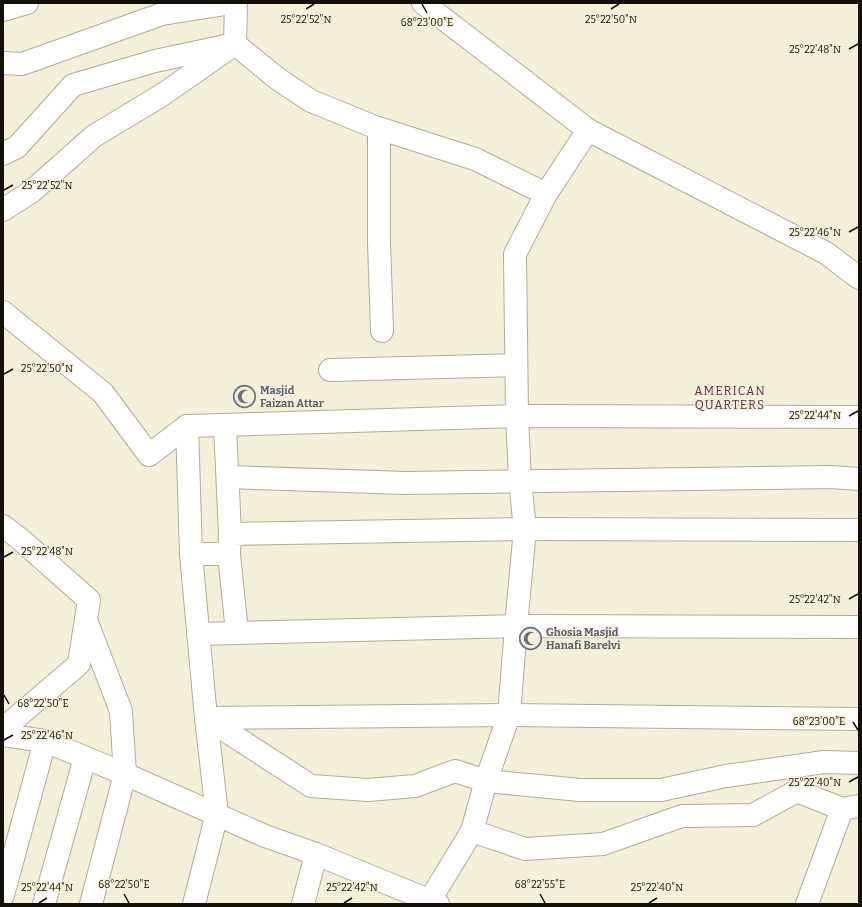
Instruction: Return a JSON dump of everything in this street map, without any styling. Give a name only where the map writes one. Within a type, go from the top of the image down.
[{"type":"street","points":[[3,10],[26,3]]},
{"type":"street","points":[[3,64],[22,64],[162,14],[232,3]]},
{"type":"street","points":[[235,44],[236,3]]},
{"type":"street","points":[[423,3],[588,130],[826,253],[859,278]]},
{"type":"street","points":[[235,44],[278,79],[311,101],[379,128],[475,159],[546,194]]},
{"type":"street","points":[[3,154],[17,147],[73,84],[155,61],[235,44]]},
{"type":"street","points":[[3,210],[31,192],[94,136],[162,95],[235,44]]},
{"type":"street","points":[[379,128],[382,331]]},
{"type":"street","points":[[3,735],[45,741],[125,774],[265,836],[316,854],[432,903],[472,831],[486,781],[509,715],[525,529],[520,481],[517,416],[515,254],[546,194],[588,130]]},
{"type":"street","points":[[3,312],[103,393],[149,455],[187,426],[517,416],[859,417]]},
{"type":"street","points":[[330,370],[516,365]]},
{"type":"street","points":[[226,425],[229,544],[237,632]]},
{"type":"street","points":[[187,426],[191,554],[206,718],[217,814],[194,904]]},
{"type":"street","points":[[228,477],[405,483],[830,477],[859,479]]},
{"type":"street","points":[[3,526],[20,539],[89,600],[79,664],[3,729]]},
{"type":"street","points":[[191,554],[229,544],[525,529],[859,530]]},
{"type":"street","points":[[86,620],[121,711],[125,774],[91,904]]},
{"type":"street","points":[[198,634],[516,626],[859,627]]},
{"type":"street","points":[[206,718],[509,715],[859,718]]},
{"type":"street","points":[[206,718],[311,786],[368,790],[415,786],[455,771],[486,781],[580,790],[660,790],[726,776],[824,762],[859,763]]},
{"type":"street","points":[[3,895],[45,741]]},
{"type":"street","points":[[44,904],[85,758]]},
{"type":"street","points":[[472,831],[525,849],[603,844],[682,816],[752,815],[797,791],[851,807],[807,904]]},
{"type":"street","points":[[303,904],[316,854]]},
{"type":"place","name":"Masjid Faizan Attar","points":[[245,396]]},
{"type":"place","name":"Ghosia Masjid Hanafi Barelvi","points":[[531,638]]},
{"type":"district","name":"AMERICAN QUARTERS","points":[[730,398]]}]
